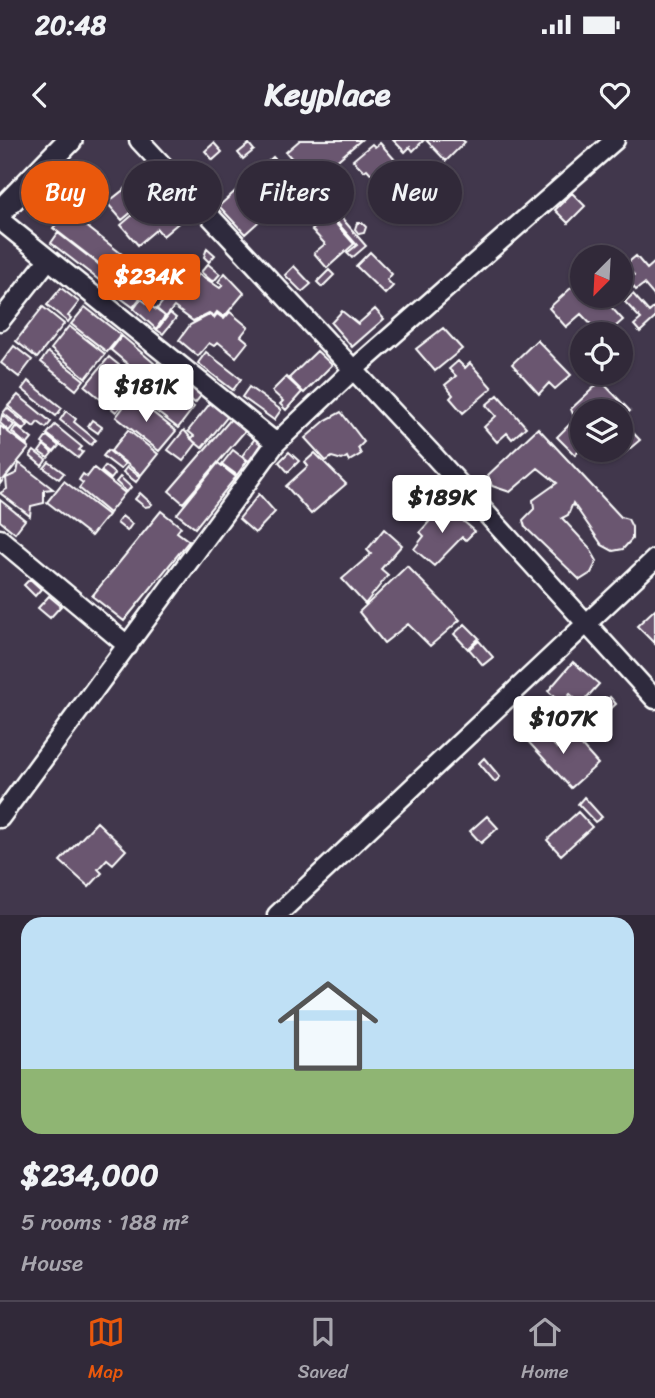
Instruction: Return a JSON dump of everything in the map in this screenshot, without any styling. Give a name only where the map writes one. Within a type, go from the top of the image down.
[{"type":"main road","points":[[0,212],[70,140]]},
{"type":"street","points":[[139,140],[655,699]]},
{"type":"street","points":[[0,818],[276,443],[354,370],[615,140]]},
{"type":"street","points":[[0,220],[276,443]]},
{"type":"street","points":[[0,321],[48,260]]},
{"type":"street","points":[[0,539],[128,646]]},
{"type":"street","points":[[277,915],[655,559]]},
{"type":"building","points":[[300,140],[361,140],[336,161],[294,161],[286,152]]},
{"type":"building","points":[[393,140],[424,140],[413,151],[410,147],[405,152]]},
{"type":"building","points":[[426,140],[465,142],[446,161]]},
{"type":"building","points":[[214,143],[222,152],[213,160],[205,151]]},
{"type":"building","points":[[380,143],[396,161],[368,161],[368,170],[364,171],[353,160],[372,144],[375,147]]},
{"type":"building","points":[[249,144],[254,150],[243,159],[238,153]]},
{"type":"building","points":[[123,190],[122,220],[109,205],[109,201]]},
{"type":"building","points":[[236,191],[236,224],[256,224],[245,234],[222,209],[222,203]]},
{"type":"building","points":[[572,193],[585,206],[568,223],[555,210]]},
{"type":"building","points":[[357,223],[366,227],[364,233],[359,234],[355,229]]},
{"type":"building","points":[[56,224],[84,224],[123,255],[110,272],[53,228]]},
{"type":"building","points":[[177,224],[163,236],[157,229],[138,245],[121,225]]},
{"type":"building","points":[[319,224],[336,224],[354,244],[327,268],[314,253],[325,244],[312,230]]},
{"type":"building","points":[[339,224],[347,224],[366,246],[352,258],[347,253],[357,245]]},
{"type":"building","points":[[58,233],[124,284],[117,294],[51,243]]},
{"type":"building","points":[[207,248],[215,255],[209,262],[204,257]]},
{"type":"building","points":[[370,252],[392,274],[387,280],[393,286],[385,294],[356,266]]},
{"type":"building","points":[[636,256],[647,269],[655,262],[655,297],[644,284],[636,290],[634,288]]},
{"type":"building","points":[[208,264],[220,274],[213,282],[201,272]]},
{"type":"building","points":[[294,266],[311,284],[302,292],[285,275]]},
{"type":"building","points":[[138,267],[150,278],[136,294],[124,284]]},
{"type":"building","points":[[329,270],[334,275],[322,287],[317,282]]},
{"type":"building","points":[[225,273],[244,293],[224,317],[217,312],[214,316],[209,313],[193,321],[174,307],[166,317],[157,309],[171,291],[179,297],[199,274],[220,288],[223,285],[218,282]]},
{"type":"building","points":[[125,287],[140,298],[133,307],[118,296]]},
{"type":"building","points":[[61,288],[79,302],[68,316],[71,318],[68,322],[47,305]]},
{"type":"building","points":[[570,289],[570,308],[612,308],[623,320],[589,322],[581,314],[566,327],[549,308]]},
{"type":"building","points":[[634,295],[649,312],[655,307],[655,318],[640,332],[634,325],[641,319],[631,308],[634,308]]},
{"type":"building","points":[[141,299],[165,316],[156,329],[134,309]]},
{"type":"building","points":[[43,307],[64,324],[37,358],[16,341]]},
{"type":"building","points":[[85,307],[121,335],[107,352],[71,324]]},
{"type":"building","points":[[375,309],[384,319],[352,347],[331,323],[342,311],[358,324]]},
{"type":"building","points":[[230,312],[248,327],[241,336],[248,342],[236,357],[218,342],[214,346],[209,343],[198,356],[179,340],[190,325],[209,315],[214,318],[217,314],[224,319]]},
{"type":"building","points":[[170,313],[176,318],[163,334],[157,330]]},
{"type":"building","points":[[69,326],[105,354],[86,378],[51,349]]},
{"type":"building","points":[[443,328],[462,349],[435,371],[416,349]]},
{"type":"building","points":[[122,336],[154,363],[142,376],[111,350]]},
{"type":"building","points":[[537,340],[570,376],[555,389],[549,383],[539,394],[512,364]]},
{"type":"building","points":[[14,346],[32,360],[19,377],[1,363]]},
{"type":"building","points":[[317,351],[332,365],[304,393],[289,378]]},
{"type":"building","points":[[48,352],[84,380],[76,390],[41,362]]},
{"type":"building","points":[[206,352],[241,379],[233,390],[198,363]]},
{"type":"building","points":[[109,357],[141,383],[116,412],[85,386]]},
{"type":"building","points":[[160,360],[203,393],[195,403],[153,369]]},
{"type":"building","points":[[458,361],[465,368],[470,363],[492,388],[463,413],[450,398],[453,395],[445,385],[456,376],[449,369]]},
{"type":"building","points":[[151,374],[194,407],[178,428],[135,395]]},
{"type":"building","points":[[286,377],[302,392],[286,410],[280,404],[283,401],[272,391]]},
{"type":"building","points":[[28,381],[62,408],[56,416],[22,389]]},
{"type":"building","points":[[597,385],[605,385],[618,399],[582,399]]},
{"type":"building","points":[[249,387],[281,410],[274,420],[242,397]]},
{"type":"building","points":[[18,395],[51,422],[46,428],[38,422],[34,427],[8,406]]},
{"type":"building","points":[[498,395],[526,427],[512,439],[507,433],[497,442],[484,427],[496,416],[486,405]]},
{"type":"building","points":[[132,396],[176,431],[159,451],[116,417]]},
{"type":"building","points":[[212,401],[229,415],[202,448],[191,439],[194,436],[188,431]]},
{"type":"building","points":[[7,408],[28,425],[24,430],[3,413]]},
{"type":"building","points":[[66,411],[76,419],[74,422],[96,440],[91,445],[60,420]]},
{"type":"building","points":[[341,412],[364,442],[358,448],[361,454],[349,461],[347,457],[342,460],[332,457],[326,461],[305,438],[326,420]]},
{"type":"building","points":[[2,415],[14,425],[9,431],[0,423]]},
{"type":"building","points":[[231,419],[245,431],[183,503],[169,491]]},
{"type":"building","points":[[92,420],[102,427],[98,433],[88,426]]},
{"type":"building","points":[[570,424],[570,450],[557,437]]},
{"type":"building","points":[[55,425],[82,447],[79,450],[83,452],[78,458],[47,434]]},
{"type":"building","points":[[0,426],[29,448],[0,484]]},
{"type":"building","points":[[16,426],[32,439],[27,445],[12,432]]},
{"type":"building","points":[[538,428],[621,517],[628,519],[632,527],[632,539],[623,549],[613,551],[602,545],[573,503],[568,515],[562,518],[589,547],[597,561],[591,573],[580,580],[525,527],[523,520],[534,509],[533,500],[557,483],[538,468],[510,492],[492,486],[488,475]]},
{"type":"building","points":[[128,430],[158,454],[141,475],[111,451]]},
{"type":"building","points":[[184,430],[196,444],[183,461],[168,450]]},
{"type":"building","points":[[633,433],[640,440],[633,446]]},
{"type":"building","points":[[47,436],[59,446],[54,452],[42,443]]},
{"type":"building","points":[[256,437],[262,442],[249,461],[242,456]]},
{"type":"building","points":[[44,445],[52,453],[48,458],[39,452]]},
{"type":"building","points":[[108,450],[125,464],[120,469],[103,456]]},
{"type":"building","points":[[233,450],[247,461],[237,475],[222,464]]},
{"type":"building","points":[[34,451],[46,460],[42,466],[30,456]]},
{"type":"building","points":[[289,452],[299,461],[288,472],[279,462]]},
{"type":"building","points":[[315,453],[346,484],[311,514],[286,486],[308,466],[305,462]]},
{"type":"building","points":[[49,462],[64,473],[59,479],[44,468]]},
{"type":"building","points":[[19,463],[53,489],[44,490],[44,503],[31,506],[30,516],[0,493],[7,489],[6,478],[17,473]]},
{"type":"building","points":[[218,463],[236,477],[195,528],[177,514]]},
{"type":"building","points":[[105,466],[115,474],[111,479],[101,471]]},
{"type":"building","points":[[127,467],[140,477],[136,482],[123,472]]},
{"type":"building","points":[[94,468],[125,493],[109,513],[79,488],[83,483],[79,480],[83,474],[87,477]]},
{"type":"building","points":[[120,477],[131,487],[127,492],[116,482]]},
{"type":"building","points":[[64,481],[108,515],[91,536],[47,502]]},
{"type":"building","points":[[140,493],[152,504],[150,506],[145,507],[135,499]]},
{"type":"building","points":[[259,494],[275,512],[255,533],[239,519]]},
{"type":"building","points":[[0,500],[25,520],[15,533],[0,521]]},
{"type":"building","points":[[444,505],[475,531],[466,540],[462,537],[434,566],[414,549],[424,536],[420,532]]},
{"type":"building","points":[[161,511],[181,527],[177,532],[189,541],[124,621],[92,596]]},
{"type":"building","points":[[122,516],[132,524],[127,531],[117,523]]},
{"type":"building","points":[[384,529],[402,545],[381,569],[388,575],[365,604],[342,579],[371,554],[367,550]]},
{"type":"building","points":[[407,566],[460,620],[430,646],[408,624],[384,643],[359,612]]},
{"type":"building","points":[[30,579],[41,589],[35,596],[24,585]]},
{"type":"building","points":[[49,596],[61,606],[50,618],[38,608]]},
{"type":"building","points":[[655,609],[655,644],[637,626]]},
{"type":"building","points":[[465,624],[479,638],[468,649],[454,634]]},
{"type":"building","points":[[479,641],[493,657],[483,665],[469,649]]},
{"type":"building","points":[[573,662],[599,684],[581,704],[570,694],[562,704],[548,691]]},
{"type":"building","points":[[610,697],[616,704],[601,718],[595,711]]},
{"type":"building","points":[[536,726],[557,748],[571,734],[598,764],[571,788],[524,737]]},
{"type":"building","points":[[484,758],[500,777],[495,782],[479,763]]},
{"type":"building","points":[[584,797],[602,817],[595,822],[578,804]]},
{"type":"building","points":[[578,812],[592,827],[561,855],[547,840]]},
{"type":"building","points":[[487,816],[498,828],[481,843],[470,831]]},
{"type":"building","points":[[97,822],[126,850],[113,864],[107,859],[98,869],[102,873],[89,887],[60,861]]}]
